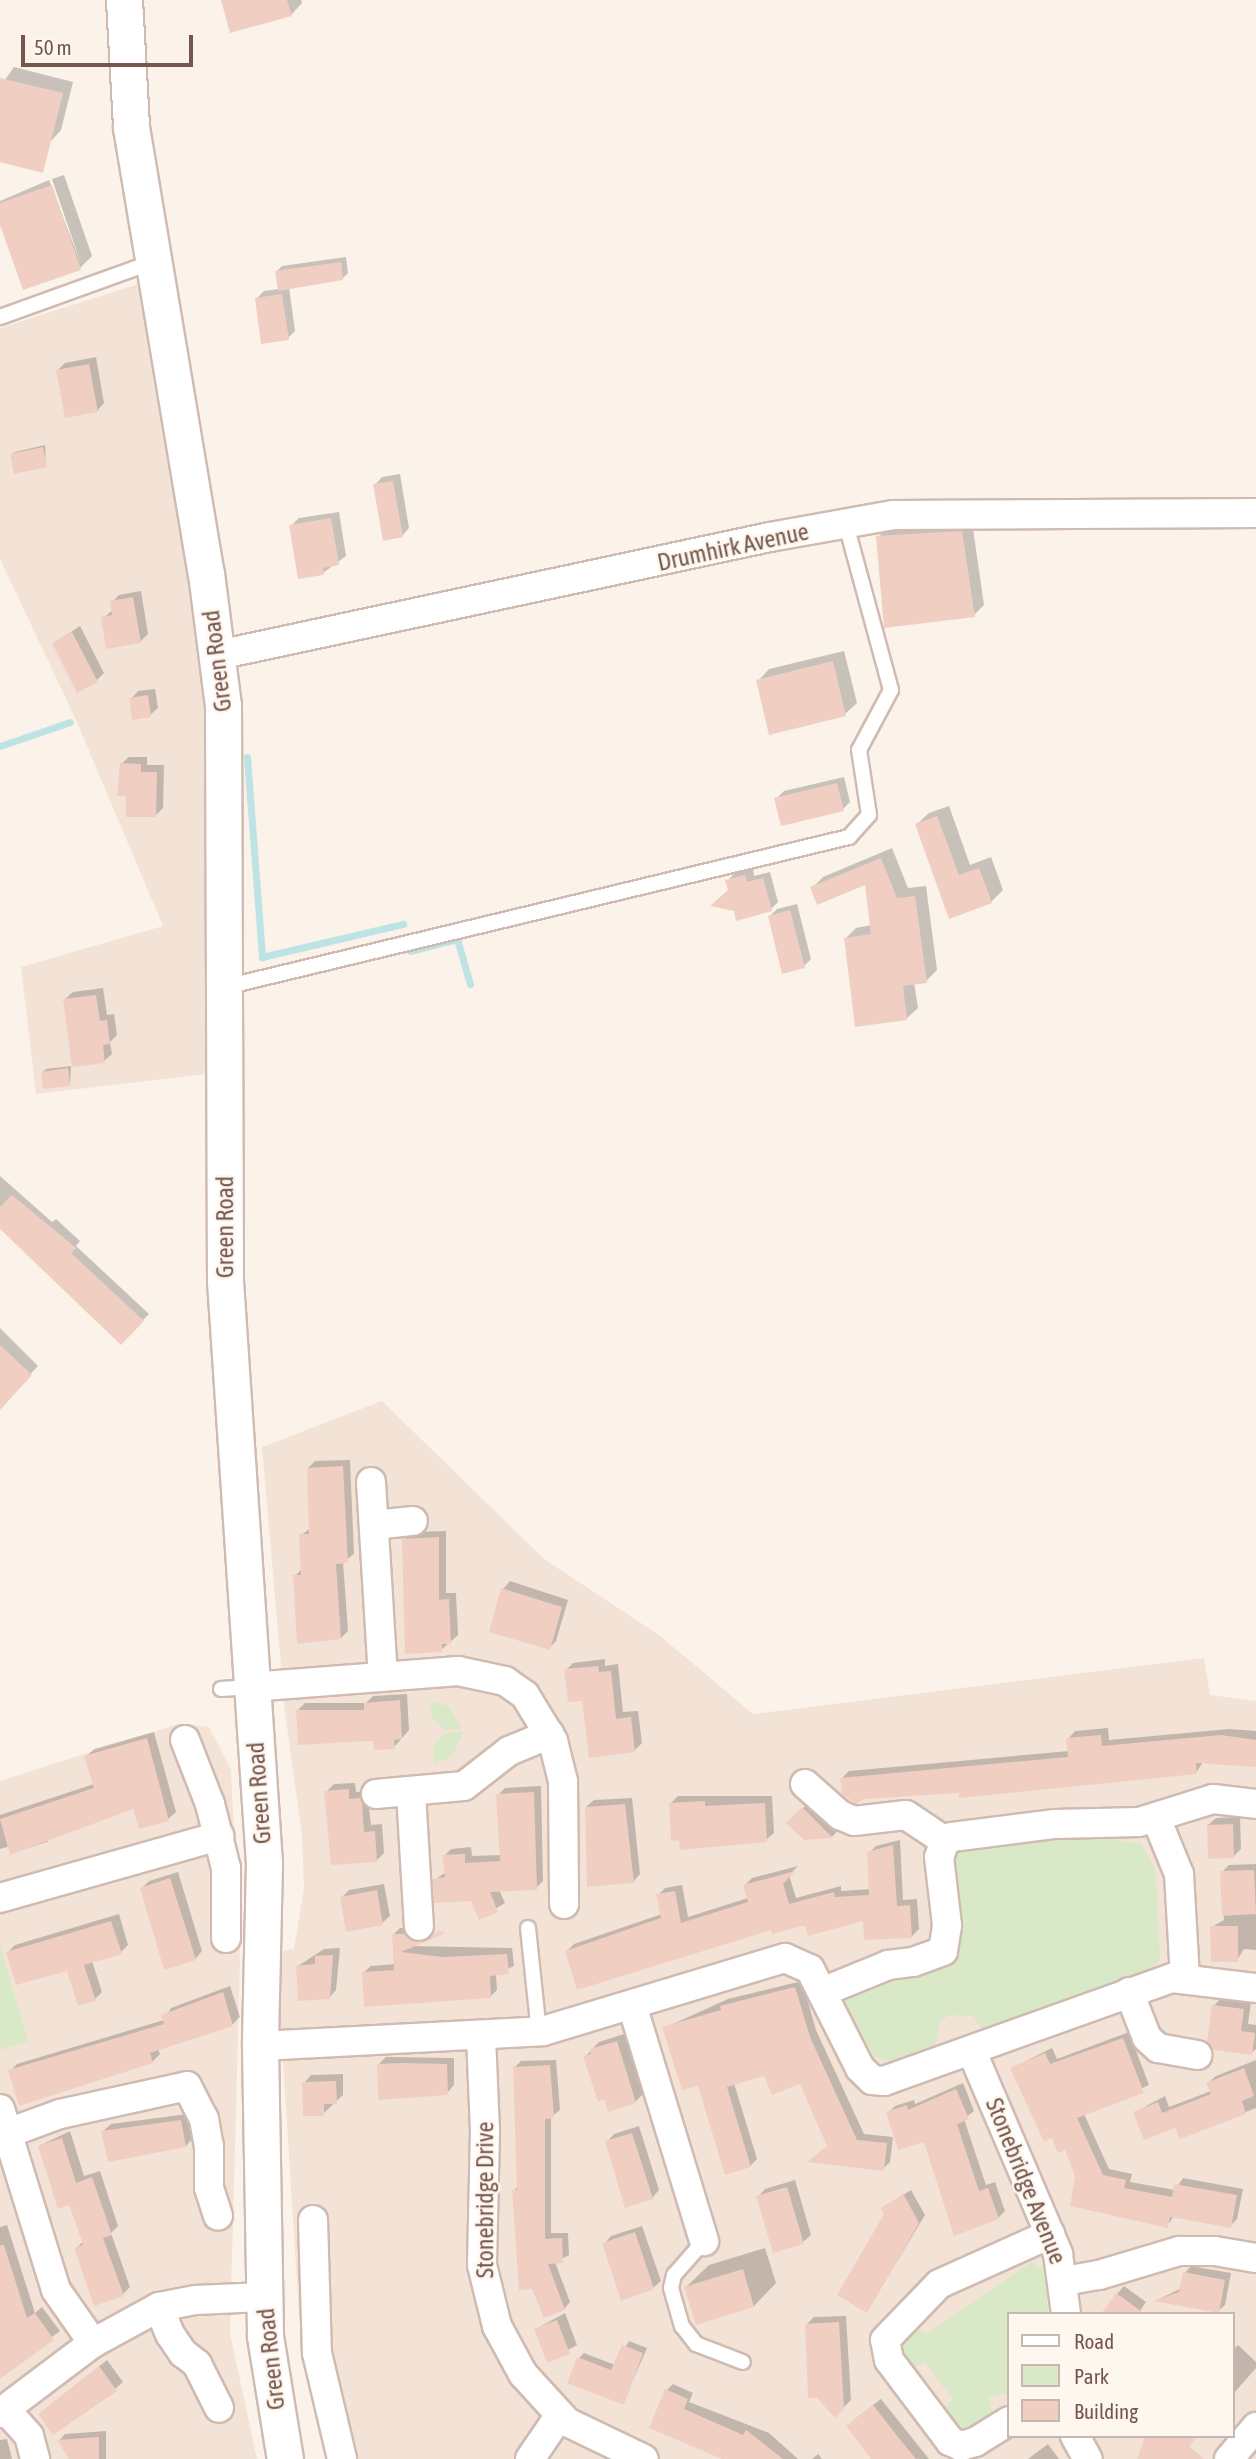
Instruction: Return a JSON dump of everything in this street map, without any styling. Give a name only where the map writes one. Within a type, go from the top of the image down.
[{"type":"street","name":"Green Road","points":[[124,0],[131,127],[218,655],[225,747],[225,1282],[236,1688],[264,1863],[260,2046],[264,2297],[270,2383],[285,2459]]},
{"type":"street","name":"Drumhirk Avenue","points":[[218,655],[894,515],[1256,513]]},
{"type":"street","points":[[371,1482],[383,1677]]},
{"type":"street","points":[[374,1525],[413,1521]]},
{"type":"street","points":[[236,1688],[458,1671],[494,1677],[525,1695],[550,1734],[563,1781],[564,1904]]},
{"type":"street","points":[[376,1794],[411,1793],[464,1786],[509,1751],[550,1734]]},
{"type":"street","points":[[185,1740],[219,1836],[226,1868],[226,1938]]},
{"type":"street","points":[[805,1784],[840,1815],[855,1821],[906,1815],[945,1841],[976,1832],[1156,1818],[1213,1799],[1256,1804]]},
{"type":"street","points":[[411,1793],[419,1926]]},
{"type":"street","points":[[1156,1818],[1179,1874],[1185,1978]]},
{"type":"street","points":[[0,1899],[219,1836]]},
{"type":"street","points":[[822,1992],[879,1968],[943,1951],[947,1925],[939,1857],[945,1841]]},
{"type":"street","points":[[260,2046],[539,2032],[785,1958],[810,1969],[860,2068],[872,2080],[914,2073],[1129,1992],[1185,1978],[1256,1988]]},
{"type":"street","points":[[1129,1992],[1153,2043],[1175,2053],[1197,2055]]},
{"type":"street","points":[[632,2005],[704,2241]]},
{"type":"street","name":"Stonebridge Drive","points":[[481,2036],[486,2294],[511,2354],[560,2415],[595,2438],[644,2459]]},
{"type":"street","name":"Stonebridge Avenue","points":[[972,2052],[1050,2234],[1064,2281],[1066,2312]]},
{"type":"street","points":[[93,2343],[56,2290],[10,2186],[4,2121],[60,2114],[187,2085],[204,2119],[209,2146],[209,2188],[218,2216]]},
{"type":"street","points":[[313,2220],[317,2353],[342,2459]]},
{"type":"street","points":[[1007,2422],[975,2442],[961,2446],[950,2441],[889,2360],[886,2340],[939,2284],[1050,2234]]},
{"type":"street","points":[[1064,2281],[1100,2275],[1179,2251],[1214,2250],[1256,2258]]},
{"type":"street","points":[[35,2459],[29,2435],[3,2411],[93,2343],[159,2307],[195,2300],[264,2297]]},
{"type":"street","points":[[159,2307],[170,2334],[183,2353],[197,2364],[219,2408]]},
{"type":"street","points":[[530,2459],[560,2415]]},
{"type":"street","points":[[1229,2459],[1256,2427]]},
{"type":"street","points":[[1076,2438],[1088,2459]]},
{"type":"lane","points":[[0,317],[154,262]]},
{"type":"lane","points":[[225,986],[849,837],[869,815],[859,750],[891,691],[848,532],[831,528]]},
{"type":"lane","points":[[528,1928],[539,2032]]},
{"type":"lane","points":[[704,2241],[674,2275],[671,2288],[682,2326],[696,2344],[743,2362]]},
{"type":"shaded area","points":[[148,281],[200,628],[211,849],[206,1074],[36,1094],[21,967],[163,926],[76,720],[0,559],[0,328]]},
{"type":"shaded area","points":[[382,1401],[544,1559],[659,1635],[753,1714],[1204,1658],[1210,1695],[1256,1701],[1256,2459],[326,2459],[301,2344],[276,1952],[294,1949],[304,1888],[302,1836],[285,1712],[262,1447]]},
{"type":"shaded area","points":[[178,1724],[209,1727],[231,1770],[240,1961],[230,2333],[257,2459],[0,2459],[0,1781]]},
{"type":"green space","points":[[430,1701],[449,1706],[462,1729],[445,1730],[432,1718]]},
{"type":"green space","points":[[463,1732],[452,1757],[434,1764],[433,1746],[445,1733]]},
{"type":"green space","points":[[1114,1836],[1116,1841],[1141,1843],[1156,1871],[1160,1960],[1150,1969],[982,2029],[973,2016],[949,2015],[940,2022],[936,2047],[897,2062],[874,2057],[844,2000],[848,1990],[899,1972],[934,1972],[948,1962],[950,1859],[961,1848]]},
{"type":"green space","points":[[0,1944],[28,2041],[0,2050]]},
{"type":"green space","points":[[1031,2262],[1046,2270],[1048,2312],[1007,2312],[1007,2394],[989,2398],[993,2415],[968,2431],[951,2425],[939,2411],[953,2400],[924,2361],[910,2371],[900,2351],[902,2338],[913,2325],[925,2335]]},
{"type":"building","points":[[221,0],[287,0],[292,16],[230,33]]},
{"type":"building","points":[[0,78],[63,93],[43,173],[0,162]]},
{"type":"building","points":[[52,185],[81,270],[23,290],[0,225],[0,203]]},
{"type":"building","points":[[341,262],[343,280],[278,291],[275,271]]},
{"type":"building","points":[[282,294],[289,340],[261,344],[255,298]]},
{"type":"building","points":[[89,364],[98,412],[65,418],[56,370]]},
{"type":"building","points":[[43,447],[47,467],[14,474],[10,454]]},
{"type":"building","points":[[393,481],[403,537],[383,541],[373,484]]},
{"type":"building","points":[[331,518],[339,565],[323,568],[324,575],[298,579],[289,525]]},
{"type":"building","points":[[962,531],[975,617],[884,628],[876,536]]},
{"type":"building","points":[[133,597],[141,643],[106,649],[101,617],[112,615],[110,601]]},
{"type":"building","points":[[72,632],[98,682],[77,693],[52,643]]},
{"type":"building","points":[[833,661],[846,716],[769,735],[756,680]]},
{"type":"building","points":[[148,695],[151,717],[132,720],[129,698]]},
{"type":"building","points":[[120,763],[141,764],[141,772],[157,772],[156,817],[126,817],[126,796],[117,796]]},
{"type":"building","points":[[837,783],[844,811],[781,826],[774,798]]},
{"type":"building","points":[[937,816],[959,875],[979,868],[992,903],[949,919],[915,824]]},
{"type":"building","points":[[881,858],[897,898],[915,896],[927,983],[903,986],[907,1020],[855,1027],[844,938],[871,934],[865,885],[817,905],[810,887]]},
{"type":"building","points":[[745,875],[747,882],[763,878],[772,911],[736,921],[734,911],[710,906],[728,890],[725,880]]},
{"type":"building","points":[[790,910],[805,968],[782,974],[768,916]]},
{"type":"building","points":[[96,995],[100,1021],[107,1020],[110,1044],[103,1045],[105,1063],[72,1067],[63,999]]},
{"type":"building","points":[[68,1068],[70,1086],[43,1089],[41,1072]]},
{"type":"building","points":[[12,1195],[76,1248],[71,1253],[144,1321],[121,1345],[0,1229],[0,1207]]},
{"type":"building","points":[[0,1345],[32,1375],[0,1410]]},
{"type":"building","points":[[343,1466],[348,1563],[336,1564],[341,1639],[297,1644],[293,1575],[301,1575],[299,1534],[309,1534],[307,1468]]},
{"type":"building","points":[[439,1537],[439,1600],[449,1599],[451,1644],[442,1644],[442,1652],[405,1654],[402,1539]]},
{"type":"building","points":[[501,1588],[562,1607],[550,1650],[489,1632]]},
{"type":"building","points":[[598,1666],[599,1672],[611,1671],[616,1719],[631,1717],[635,1752],[589,1758],[582,1701],[568,1702],[564,1669]]},
{"type":"building","points":[[400,1700],[402,1739],[394,1740],[395,1749],[374,1750],[373,1741],[298,1745],[296,1710],[364,1710],[364,1703]]},
{"type":"building","points":[[1101,1735],[1102,1746],[1221,1735],[1256,1740],[1256,1767],[1196,1763],[1197,1774],[959,1798],[959,1793],[864,1799],[856,1804],[842,1794],[840,1778],[1068,1757],[1066,1738]]},
{"type":"building","points":[[147,1738],[169,1821],[139,1829],[133,1809],[10,1855],[0,1819],[94,1788],[84,1756]]},
{"type":"building","points":[[349,1789],[349,1799],[360,1798],[362,1803],[364,1832],[375,1831],[377,1862],[331,1865],[324,1791]]},
{"type":"building","points":[[534,1792],[537,1890],[490,1892],[498,1912],[479,1920],[471,1901],[434,1903],[433,1879],[445,1877],[442,1855],[465,1854],[465,1863],[500,1861],[496,1794]]},
{"type":"building","points":[[705,1801],[705,1806],[765,1803],[767,1842],[680,1850],[679,1840],[671,1841],[669,1803]]},
{"type":"building","points":[[625,1804],[634,1883],[587,1887],[585,1807]]},
{"type":"building","points":[[802,1807],[833,1838],[804,1840],[786,1823]]},
{"type":"building","points":[[1233,1824],[1234,1858],[1208,1859],[1207,1825]]},
{"type":"building","points":[[893,1845],[897,1906],[910,1905],[912,1938],[864,1940],[863,1921],[808,1936],[805,1925],[772,1934],[771,1930],[577,1990],[565,1951],[661,1918],[656,1894],[675,1891],[681,1923],[748,1902],[743,1885],[795,1871],[783,1884],[789,1904],[834,1892],[835,1897],[869,1895],[867,1852]]},
{"type":"building","points":[[1254,1870],[1256,1914],[1222,1916],[1220,1871]]},
{"type":"building","points":[[170,1878],[196,1960],[164,1970],[140,1888]]},
{"type":"building","points":[[377,1890],[383,1925],[346,1932],[340,1897]]},
{"type":"building","points":[[111,1921],[122,1954],[84,1965],[96,2001],[78,2006],[67,1971],[16,1985],[6,1952]]},
{"type":"building","points":[[1210,1926],[1238,1926],[1238,1962],[1211,1962]]},
{"type":"building","points":[[443,1931],[444,1934],[401,1952],[443,1957],[507,1954],[509,1974],[490,1976],[491,1998],[364,2007],[362,1972],[394,1970],[392,1934],[404,1934],[419,1943]]},
{"type":"building","points":[[333,1955],[330,1999],[298,2001],[296,1966],[315,1964],[315,1956]]},
{"type":"building","points":[[795,1987],[810,2037],[857,2140],[887,2143],[884,2171],[807,2162],[827,2146],[800,2084],[772,2095],[764,2076],[727,2087],[751,2167],[725,2175],[698,2086],[682,2090],[662,2027],[721,2010],[720,2006]]},
{"type":"building","points":[[223,1992],[233,2026],[150,2053],[153,2063],[19,2106],[8,2070],[164,2024],[161,2015]]},
{"type":"building","points":[[1212,2005],[1244,2009],[1241,2031],[1255,2033],[1252,2055],[1213,2050],[1207,2042]]},
{"type":"building","points":[[1123,2038],[1144,2093],[1077,2118],[1103,2175],[1126,2180],[1124,2188],[1172,2197],[1174,2184],[1237,2195],[1231,2228],[1170,2217],[1168,2228],[1070,2206],[1075,2176],[1065,2150],[1058,2153],[1052,2138],[1044,2142],[1010,2068],[1045,2053],[1050,2064]]},
{"type":"building","points":[[617,2041],[636,2103],[608,2112],[604,2099],[598,2102],[583,2056],[591,2054],[590,2049]]},
{"type":"building","points":[[377,2064],[447,2064],[448,2095],[378,2100]]},
{"type":"building","points":[[550,2065],[554,2118],[545,2119],[545,2239],[562,2238],[563,2263],[548,2264],[565,2310],[544,2318],[532,2289],[519,2290],[512,2190],[517,2190],[513,2067]]},
{"type":"building","points":[[1244,2068],[1254,2096],[1242,2101],[1246,2114],[1180,2139],[1175,2128],[1144,2140],[1133,2112],[1158,2102],[1162,2113],[1211,2094],[1206,2083]]},
{"type":"building","points":[[336,2081],[337,2104],[324,2104],[324,2116],[303,2116],[302,2082]]},
{"type":"building","points":[[956,2089],[969,2119],[957,2124],[979,2191],[988,2188],[999,2219],[954,2236],[924,2142],[898,2150],[886,2112],[907,2105],[908,2110]]},
{"type":"building","points":[[181,2120],[186,2147],[108,2162],[101,2131]]},
{"type":"building","points":[[632,2133],[653,2199],[625,2208],[605,2141]]},
{"type":"building","points":[[62,2138],[76,2183],[92,2177],[112,2235],[103,2238],[124,2296],[94,2306],[74,2248],[83,2245],[76,2224],[69,2205],[58,2209],[38,2146]]},
{"type":"building","points":[[787,2187],[804,2244],[773,2253],[756,2196]]},
{"type":"building","points":[[904,2195],[919,2223],[867,2313],[837,2295],[884,2214],[880,2208]]},
{"type":"building","points":[[635,2232],[654,2289],[621,2301],[602,2243]]},
{"type":"building","points":[[0,2245],[4,2245],[27,2318],[35,2313],[54,2340],[0,2379]]},
{"type":"building","points":[[743,2269],[754,2307],[696,2325],[684,2287]]},
{"type":"building","points":[[1183,2272],[1225,2280],[1219,2312],[1153,2301],[1179,2292]]},
{"type":"building","points":[[1116,2293],[1142,2312],[1102,2312]]},
{"type":"building","points":[[557,2320],[570,2354],[547,2363],[534,2329]]},
{"type":"building","points":[[839,2322],[844,2409],[835,2418],[817,2398],[808,2398],[805,2324]]},
{"type":"building","points":[[622,2345],[643,2353],[624,2405],[567,2383],[577,2357],[611,2370]]},
{"type":"building","points":[[99,2366],[117,2391],[53,2435],[38,2414]]},
{"type":"building","points":[[665,2389],[688,2399],[684,2409],[743,2435],[746,2430],[783,2459],[722,2459],[649,2428]]},
{"type":"building","points":[[873,2405],[916,2459],[871,2459],[846,2426]]},
{"type":"building","points":[[99,2437],[99,2459],[69,2459],[57,2440]]},
{"type":"building","points":[[1144,2438],[1196,2438],[1189,2446],[1204,2459],[1137,2459]]},
{"type":"waterway","points":[[0,746],[70,722]]},
{"type":"waterway","points":[[247,757],[262,957],[403,924]]},
{"type":"waterway","points":[[410,951],[457,939],[470,984]]}]
